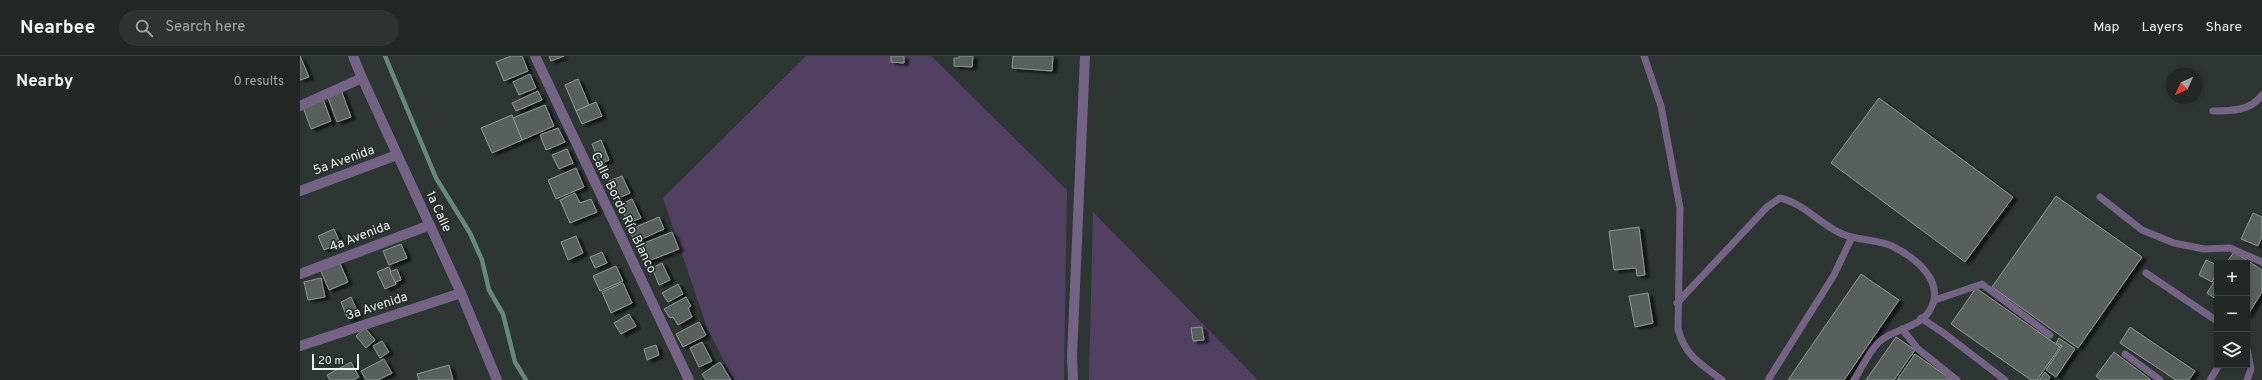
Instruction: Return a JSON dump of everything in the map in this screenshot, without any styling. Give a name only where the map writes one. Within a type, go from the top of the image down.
[{"type":"street","name":"1a Calle","points":[[353,56],[461,293],[497,380]]},
{"type":"street","name":"Calle Bordo Río Blanco","points":[[535,56],[689,380]]},
{"type":"street","points":[[1074,380],[1072,356],[1085,56]]},
{"type":"street","points":[[300,106],[362,78]]},
{"type":"street","name":"5a Avenida","points":[[300,191],[397,155]]},
{"type":"street","name":"4a Avenida","points":[[300,274],[430,225]]},
{"type":"street","name":"3a Avenida","points":[[300,346],[461,293]]},
{"type":"lane","points":[[1644,56],[1661,106],[1680,208],[1677,303],[1678,329],[1682,343],[1692,358],[1722,380]]},
{"type":"lane","points":[[2213,111],[2234,111],[2248,106],[2262,95]]},
{"type":"lane","points":[[2100,197],[2142,230],[2149,233],[2174,243],[2204,249],[2230,248],[2262,262]]},
{"type":"lane","points":[[1677,303],[1762,212],[1780,198],[1791,201],[1832,229],[1851,239],[1891,246],[1918,264],[1933,279],[1935,300],[1929,312],[1879,342],[1854,380]]},
{"type":"lane","points":[[1768,380],[1834,275],[1851,239]]},
{"type":"lane","points":[[2146,273],[2214,319]]},
{"type":"lane","points":[[1935,300],[1982,284],[2050,335]]},
{"type":"lane","points":[[1921,318],[1945,334],[2005,380]]},
{"type":"lane","points":[[1902,329],[1918,349],[1957,380]]},
{"type":"lane","points":[[2125,354],[2160,380]]},
{"type":"lane","points":[[2247,380],[2251,369],[2250,364]]},
{"type":"lane","points":[[2210,380],[2217,368]]},
{"type":"shaded area","points":[[806,56],[931,56],[1067,190],[1064,380],[734,380],[707,328],[663,198]]},
{"type":"shaded area","points":[[1093,212],[1258,380],[1089,380]]},
{"type":"building","points":[[300,56],[309,77],[300,80]]},
{"type":"building","points":[[511,56],[522,56],[528,71],[504,81],[496,62]]},
{"type":"building","points":[[549,56],[564,56],[551,61]]},
{"type":"building","points":[[891,56],[904,56],[904,63],[891,62]]},
{"type":"building","points":[[959,56],[973,56],[972,67],[954,66],[954,58],[959,58]]},
{"type":"building","points":[[1013,56],[1053,56],[1052,71],[1012,68]]},
{"type":"building","points":[[530,74],[536,88],[519,95],[513,82]]},
{"type":"building","points":[[578,79],[589,105],[576,111],[565,85]]},
{"type":"building","points":[[341,90],[351,117],[337,122],[327,95]]},
{"type":"building","points":[[538,91],[542,100],[516,111],[512,103]]},
{"type":"building","points":[[1879,98],[2013,197],[1965,262],[1831,163]]},
{"type":"building","points":[[323,99],[331,121],[311,129],[303,107]]},
{"type":"building","points":[[596,102],[602,116],[582,124],[576,111]]},
{"type":"building","points":[[545,105],[554,126],[522,140],[513,118]]},
{"type":"building","points":[[512,115],[522,140],[492,153],[481,128]]},
{"type":"building","points":[[558,128],[565,142],[546,150],[540,135]]},
{"type":"building","points":[[601,140],[609,160],[600,164],[592,144]]},
{"type":"building","points":[[567,149],[573,163],[559,169],[552,155]]},
{"type":"building","points":[[576,168],[584,187],[556,199],[548,180]]},
{"type":"building","points":[[622,176],[630,193],[617,199],[609,181]]},
{"type":"building","points":[[575,193],[580,203],[591,199],[597,212],[570,223],[560,200]]},
{"type":"building","points":[[2056,196],[2142,257],[2078,348],[1992,287]]},
{"type":"building","points":[[632,199],[641,218],[628,223],[620,205]]},
{"type":"building","points":[[2253,213],[2262,217],[2262,237],[2258,246],[2241,239]]},
{"type":"building","points":[[659,217],[664,229],[635,242],[629,230]]},
{"type":"building","points":[[1639,227],[1645,275],[1637,276],[1636,268],[1614,270],[1609,231]]},
{"type":"building","points":[[334,229],[340,243],[324,250],[318,236]]},
{"type":"building","points":[[672,232],[679,249],[646,262],[639,245]]},
{"type":"building","points":[[576,236],[583,253],[568,260],[561,242]]},
{"type":"building","points":[[401,244],[407,258],[389,265],[383,251]]},
{"type":"building","points":[[602,252],[607,263],[595,268],[590,257]]},
{"type":"building","points":[[2234,252],[2246,260],[2228,260]]},
{"type":"building","points":[[2206,260],[2214,264],[2214,278],[2212,282],[2199,275]]},
{"type":"building","points":[[339,261],[348,282],[329,290],[320,269]]},
{"type":"building","points":[[2250,262],[2262,270],[2262,292],[2250,311]]},
{"type":"building","points":[[662,263],[670,280],[659,285],[652,268]]},
{"type":"building","points":[[616,266],[623,281],[600,291],[593,276]]},
{"type":"building","points":[[389,267],[396,284],[385,289],[377,272]]},
{"type":"building","points":[[397,269],[401,280],[395,282],[390,272]]},
{"type":"building","points":[[1861,274],[1899,300],[1844,380],[1788,380]]},
{"type":"building","points":[[321,278],[325,297],[308,300],[304,282]]},
{"type":"building","points":[[2214,282],[2214,298],[2207,293]]},
{"type":"building","points":[[623,283],[632,303],[611,313],[602,292]]},
{"type":"building","points":[[678,284],[683,294],[668,302],[662,293]]},
{"type":"building","points":[[1976,288],[2060,347],[2037,380],[2031,380],[1951,324]]},
{"type":"building","points":[[1648,293],[1653,323],[1635,327],[1629,296]]},
{"type":"building","points":[[351,297],[359,315],[348,320],[341,302]]},
{"type":"building","points":[[686,297],[691,306],[688,308],[692,317],[678,325],[673,317],[670,318],[664,309]]},
{"type":"building","points":[[629,314],[636,326],[621,334],[614,323]]},
{"type":"building","points":[[699,322],[706,335],[683,347],[676,334]]},
{"type":"building","points":[[1202,327],[1204,340],[1193,341],[1191,328]]},
{"type":"building","points":[[2130,327],[2195,371],[2189,380],[2176,380],[2120,343]]},
{"type":"building","points":[[365,328],[375,340],[366,348],[356,336]]},
{"type":"building","points":[[1896,337],[1915,350],[1894,380],[1866,380]]},
{"type":"building","points":[[2059,338],[2075,349],[2056,377],[2046,370],[2062,346],[2056,343]]},
{"type":"building","points":[[382,341],[389,352],[380,358],[373,346]]},
{"type":"building","points":[[702,342],[712,361],[699,367],[690,348]]},
{"type":"building","points":[[656,345],[659,355],[647,360],[644,349]]},
{"type":"building","points":[[2114,352],[2151,380],[2101,380],[2096,376]]},
{"type":"building","points":[[1915,354],[1952,380],[1897,380]]},
{"type":"building","points":[[384,359],[392,373],[378,380],[366,380],[361,371]]},
{"type":"building","points":[[351,362],[359,377],[353,380],[330,380],[327,375]]},
{"type":"building","points":[[720,362],[731,380],[706,380],[702,374]]},
{"type":"building","points":[[449,365],[453,380],[419,380],[417,374]]},
{"type":"building","points":[[2045,372],[2050,377],[2048,380],[2039,380]]},
{"type":"waterway","points":[[385,56],[436,178],[470,233],[482,260],[489,290],[503,314],[515,362],[526,380]]}]
